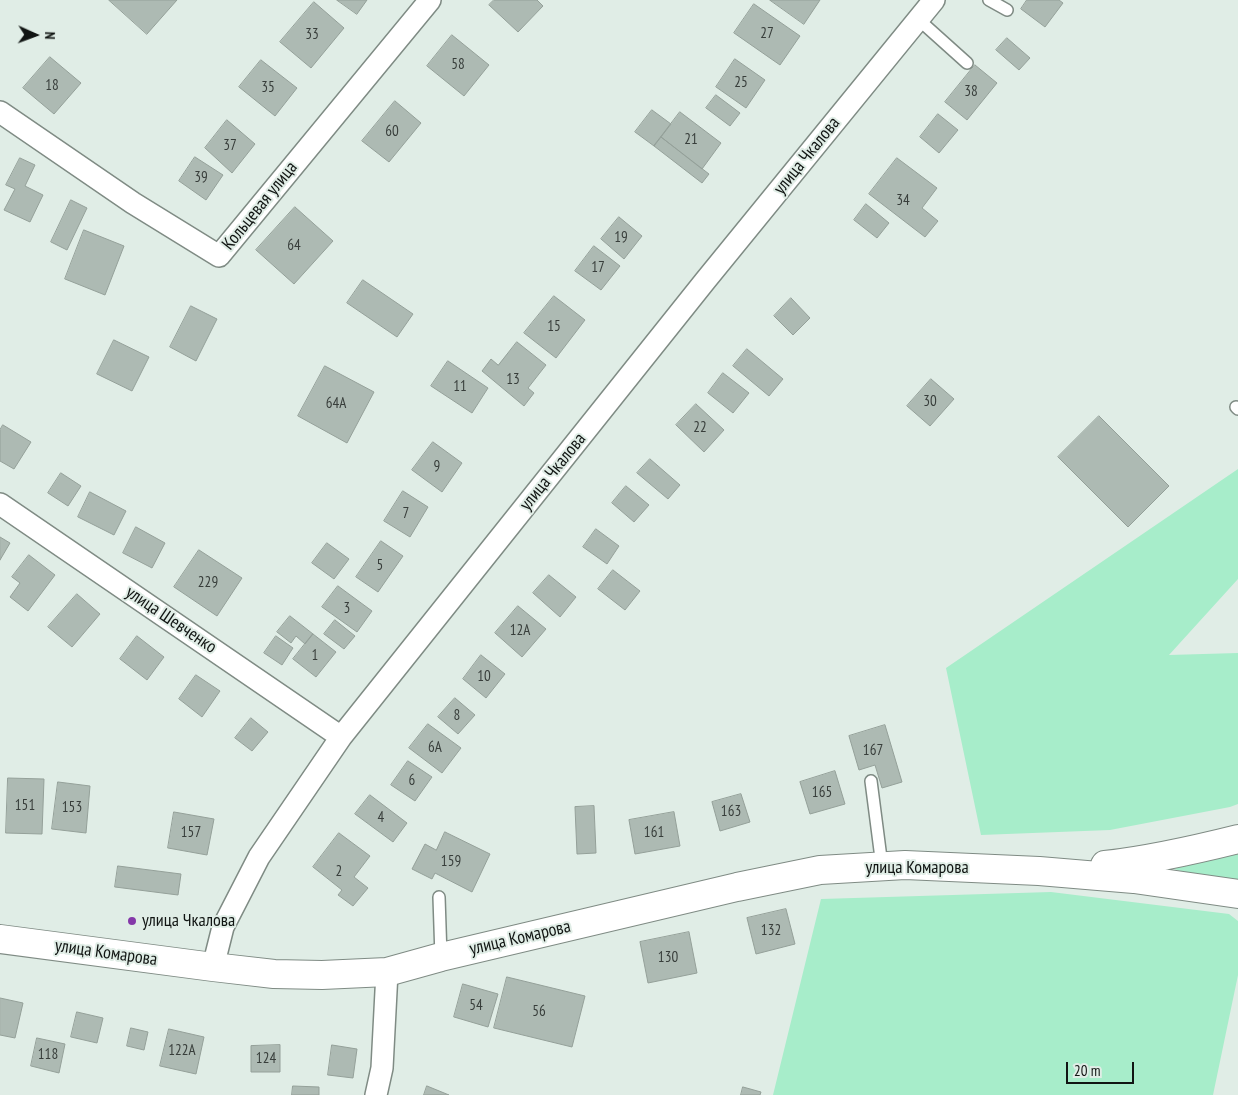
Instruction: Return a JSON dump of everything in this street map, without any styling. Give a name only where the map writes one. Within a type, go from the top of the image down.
[{"type":"main road","points":[[1039,871],[1135,862],[1238,839]]},
{"type":"main road","name":"улица Комарова","points":[[0,938],[213,968],[274,974],[322,975],[387,972],[441,957],[737,887],[820,870],[905,865],[1039,871]]},
{"type":"main road","points":[[1039,871],[1134,879],[1238,894]]},
{"type":"street","name":"Кольцевая улица","points":[[0,112],[133,203],[218,256],[430,0]]},
{"type":"street","name":"улица Чкалова","points":[[213,968],[223,927],[259,857],[341,737],[699,288],[934,0]]},
{"type":"street","name":"улица Шевченко","points":[[0,504],[341,737]]},
{"type":"street","points":[[376,1095],[382,1068],[387,972]]},
{"type":"lane","points":[[989,0],[1007,10]]},
{"type":"lane","points":[[918,19],[967,63]]},
{"type":"lane","points":[[871,781],[882,866]]},
{"type":"lane","points":[[439,897],[441,957]]},
{"type":"green space","points":[[1238,469],[1238,579],[1169,655],[1238,653],[1238,804],[1110,830],[981,835],[946,668]]},
{"type":"green space","points":[[1238,848],[1238,886],[1170,868]]},
{"type":"green space","points":[[1051,892],[1229,914],[1238,921],[1238,975],[1213,1095],[773,1095],[821,899]]},
{"type":"building","points":[[109,0],[177,0],[147,34]]},
{"type":"building","points":[[337,0],[367,0],[357,14]]},
{"type":"building","points":[[494,0],[537,0],[543,6],[518,32],[489,5]]},
{"type":"building","points":[[770,0],[820,0],[804,24]]},
{"type":"building","points":[[1027,0],[1059,0],[1063,3],[1045,27],[1021,9]]},
{"type":"building","points":[[314,2],[344,28],[311,68],[280,42]]},
{"type":"building","points":[[754,4],[800,36],[780,65],[734,33]]},
{"type":"building","points":[[452,35],[489,65],[464,96],[427,66]]},
{"type":"building","points":[[1007,38],[1030,58],[1019,70],[996,50]]},
{"type":"building","points":[[50,57],[81,83],[54,114],[23,88]]},
{"type":"building","points":[[735,59],[765,80],[746,108],[716,87]]},
{"type":"building","points":[[261,60],[297,88],[275,116],[239,87]]},
{"type":"building","points":[[975,65],[997,83],[967,120],[945,102]]},
{"type":"building","points":[[716,95],[740,113],[730,126],[706,108]]},
{"type":"building","points":[[395,101],[421,123],[389,162],[362,141]]},
{"type":"building","points":[[652,110],[671,124],[654,146],[635,132]]},
{"type":"building","points":[[680,112],[721,143],[702,169],[661,137]]},
{"type":"building","points":[[938,114],[958,130],[939,153],[920,137]]},
{"type":"building","points":[[227,120],[255,144],[232,173],[205,148]]},
{"type":"building","points":[[661,137],[709,174],[702,183],[654,146]]},
{"type":"building","points":[[195,157],[223,175],[206,200],[179,181]]},
{"type":"building","points":[[20,158],[35,165],[25,186],[43,195],[30,222],[4,210],[15,189],[6,185]]},
{"type":"building","points":[[897,158],[937,188],[922,208],[938,221],[925,237],[869,194]]},
{"type":"building","points":[[71,200],[87,208],[67,250],[51,242]]},
{"type":"building","points":[[866,204],[889,223],[877,238],[854,220]]},
{"type":"building","points":[[295,207],[333,241],[294,284],[256,250]]},
{"type":"building","points":[[619,217],[642,236],[624,259],[601,239]]},
{"type":"building","points":[[84,230],[124,246],[105,295],[65,279]]},
{"type":"building","points":[[594,246],[620,266],[601,290],[575,271]]},
{"type":"building","points":[[363,280],[413,314],[397,337],[347,303]]},
{"type":"building","points":[[554,296],[585,320],[556,358],[524,333]]},
{"type":"building","points":[[791,298],[810,318],[793,335],[774,316]]},
{"type":"building","points":[[191,306],[217,319],[196,361],[170,347]]},
{"type":"building","points":[[114,340],[149,357],[132,391],[97,374]]},
{"type":"building","points":[[517,342],[546,365],[528,388],[534,393],[524,406],[482,371],[491,359],[498,365]]},
{"type":"building","points":[[747,349],[783,379],[769,396],[733,366]]},
{"type":"building","points":[[448,361],[488,388],[472,413],[431,386]]},
{"type":"building","points":[[325,366],[374,392],[347,443],[298,416]]},
{"type":"building","points":[[723,373],[749,393],[733,413],[708,393]]},
{"type":"building","points":[[931,379],[954,399],[930,426],[907,406]]},
{"type":"building","points":[[696,404],[724,430],[704,452],[676,425]]},
{"type":"building","points":[[1099,416],[1169,486],[1128,527],[1058,457]]},
{"type":"building","points":[[3,425],[31,442],[14,469],[0,461],[0,430]]},
{"type":"building","points":[[433,442],[462,463],[442,492],[412,470]]},
{"type":"building","points":[[650,459],[680,485],[668,499],[637,473]]},
{"type":"building","points":[[61,473],[81,486],[68,506],[48,493]]},
{"type":"building","points":[[626,486],[649,505],[634,522],[612,503]]},
{"type":"building","points":[[403,491],[428,507],[410,537],[384,521]]},
{"type":"building","points":[[90,492],[126,511],[114,535],[78,517]]},
{"type":"building","points":[[136,527],[165,543],[152,568],[123,553]]},
{"type":"building","points":[[596,529],[619,546],[607,564],[583,547]]},
{"type":"building","points":[[0,537],[10,543],[0,560]]},
{"type":"building","points":[[381,541],[403,556],[378,592],[356,577]]},
{"type":"building","points":[[327,543],[349,559],[334,579],[312,563]]},
{"type":"building","points":[[199,550],[242,578],[217,616],[174,587]]},
{"type":"building","points":[[29,555],[55,575],[28,611],[10,597],[20,583],[12,577]]},
{"type":"building","points":[[613,570],[640,591],[625,610],[598,589]]},
{"type":"building","points":[[549,575],[576,597],[560,617],[533,593]]},
{"type":"building","points":[[338,586],[372,611],[357,632],[322,607]]},
{"type":"building","points":[[77,594],[100,614],[72,647],[48,627]]},
{"type":"building","points":[[518,606],[546,629],[522,657],[495,633]]},
{"type":"building","points":[[290,616],[313,634],[305,644],[296,636],[291,643],[277,632]]},
{"type":"building","points":[[335,620],[355,636],[344,649],[324,634]]},
{"type":"building","points":[[313,634],[336,652],[316,677],[293,659]]},
{"type":"building","points":[[137,636],[164,657],[147,680],[120,659]]},
{"type":"building","points":[[276,636],[293,648],[282,665],[264,653]]},
{"type":"building","points":[[481,655],[505,674],[486,698],[463,679]]},
{"type":"building","points":[[196,675],[220,691],[202,717],[179,699]]},
{"type":"building","points":[[455,698],[475,715],[458,734],[438,717]]},
{"type":"building","points":[[251,718],[268,732],[252,751],[235,738]]},
{"type":"building","points":[[428,724],[461,748],[442,773],[409,748]]},
{"type":"building","points":[[885,725],[902,782],[882,788],[875,765],[859,770],[849,736]]},
{"type":"building","points":[[408,761],[432,777],[415,801],[391,785]]},
{"type":"building","points":[[835,771],[845,804],[810,814],[800,782]]},
{"type":"building","points":[[8,778],[44,779],[42,834],[6,833]]},
{"type":"building","points":[[58,782],[90,786],[86,833],[52,829]]},
{"type":"building","points":[[741,794],[750,822],[720,831],[712,802]]},
{"type":"building","points":[[370,795],[407,823],[393,842],[355,814]]},
{"type":"building","points":[[594,806],[596,853],[577,854],[575,807]]},
{"type":"building","points":[[174,812],[214,819],[207,855],[168,848]]},
{"type":"building","points":[[674,812],[680,846],[635,854],[629,820]]},
{"type":"building","points":[[445,832],[490,854],[472,892],[435,873],[432,879],[412,869],[425,844],[436,850]]},
{"type":"building","points":[[339,833],[370,856],[354,877],[368,888],[353,906],[338,895],[342,890],[313,867]]},
{"type":"building","points":[[118,866],[181,874],[178,895],[115,887]]},
{"type":"building","points":[[786,909],[795,944],[756,954],[747,918]]},
{"type":"building","points":[[689,932],[697,973],[648,983],[640,942]]},
{"type":"building","points":[[507,977],[585,996],[572,1047],[494,1028]]},
{"type":"building","points":[[463,984],[498,994],[488,1027],[454,1017]]},
{"type":"building","points":[[0,998],[23,1003],[15,1038],[0,1035]]},
{"type":"building","points":[[77,1012],[103,1018],[97,1043],[71,1037]]},
{"type":"building","points":[[131,1028],[148,1032],[144,1050],[127,1046]]},
{"type":"building","points":[[169,1029],[204,1037],[196,1074],[160,1066]]},
{"type":"building","points":[[37,1038],[65,1044],[59,1073],[31,1066]]},
{"type":"building","points":[[280,1045],[280,1072],[251,1072],[251,1046]]},
{"type":"building","points":[[332,1045],[357,1049],[353,1078],[328,1075]]},
{"type":"building","points":[[293,1086],[319,1087],[319,1095],[292,1095]]},
{"type":"building","points":[[427,1086],[449,1095],[424,1095]]},
{"type":"building","points":[[743,1087],[761,1092],[760,1095],[741,1095]]},
{"type":"place","name":"улица Чкалова","points":[[132,921]]}]
